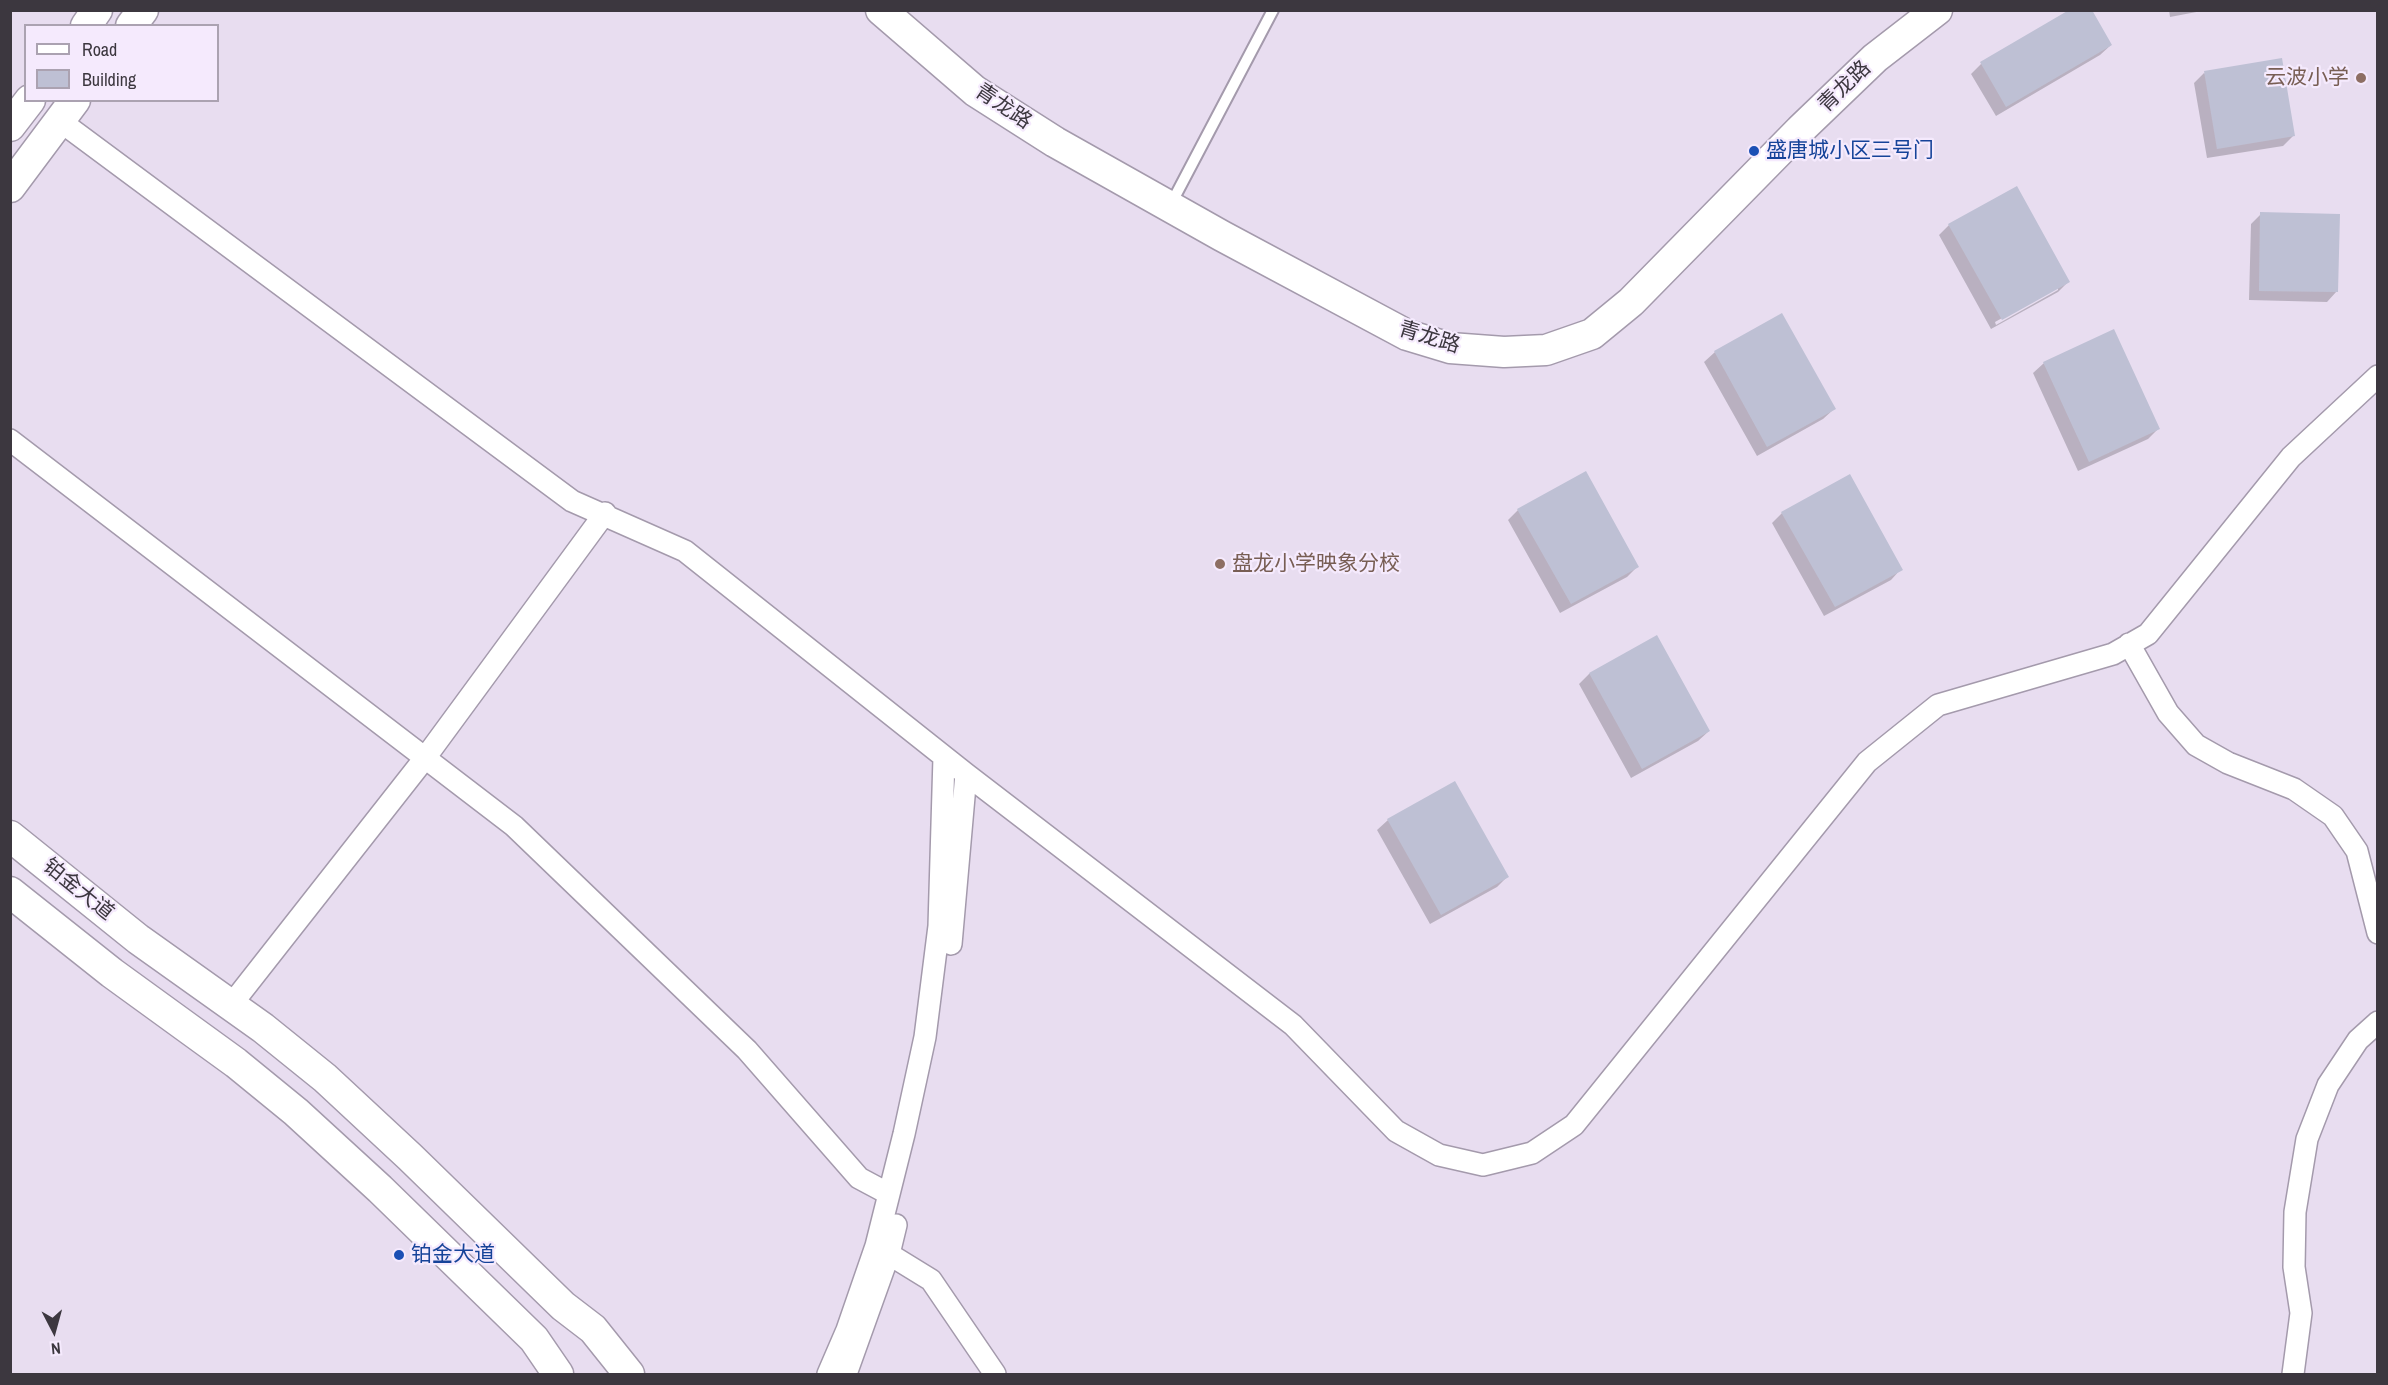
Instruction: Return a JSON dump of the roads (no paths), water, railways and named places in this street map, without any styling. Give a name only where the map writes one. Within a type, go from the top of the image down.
[{"type":"main road","points":[[88,24],[98,10]]},
{"type":"main road","points":[[132,24],[143,10]]},
{"type":"main road","name":"青龙路","points":[[881,10],[975,91],[1054,142],[1170,206],[1407,334],[1450,348],[1504,352],[1546,350],[1592,334],[1631,302],[1800,130],[1875,58],[1937,10]]},
{"type":"main road","points":[[10,126],[28,102]]},
{"type":"main road","points":[[10,187],[68,111]]},
{"type":"main road","name":"铂金大道","points":[[10,836],[138,939],[231,1005],[325,1078],[563,1306],[592,1329],[629,1374]]},
{"type":"main road","name":"铂金大道","points":[[10,892],[112,973],[237,1062],[296,1112],[380,1188],[534,1339],[558,1374]]},
{"type":"street","points":[[68,111],[572,501],[605,513],[685,551],[944,757],[1293,1025],[1396,1131],[1439,1155],[1483,1165],[1532,1153],[1574,1125],[1867,762],[1938,705],[2113,654],[2148,633],[2291,457],[2378,376]]},
{"type":"street","points":[[10,440],[514,826],[747,1050],[859,1178],[889,1194]]},
{"type":"street","points":[[231,1005],[425,758],[605,513]]},
{"type":"street","points":[[2129,645],[2168,713],[2196,745],[2228,763],[2294,789],[2333,816],[2357,851],[2378,933]]},
{"type":"street","points":[[828,1374],[883,1250],[889,1194],[924,1037],[938,937],[944,757]]},
{"type":"street","points":[[846,1374],[883,1250],[939,1037],[953,924],[966,774]]},
{"type":"street","points":[[2293,1374],[2301,1312],[2294,1267],[2295,1212],[2307,1139],[2328,1085],[2358,1040],[2378,1022]]},
{"type":"street","points":[[883,1250],[931,1280],[994,1374]]},
{"type":"lane","points":[[1170,206],[1273,10]]},
{"type":"place","name":"云波小学","points":[[2361,78]]},
{"type":"place","name":"盛唐城小区三号门","points":[[1754,151]]},
{"type":"place","name":"盘龙小学映象分校","points":[[1220,564]]},
{"type":"place","name":"铂金大道","points":[[399,1255]]}]
